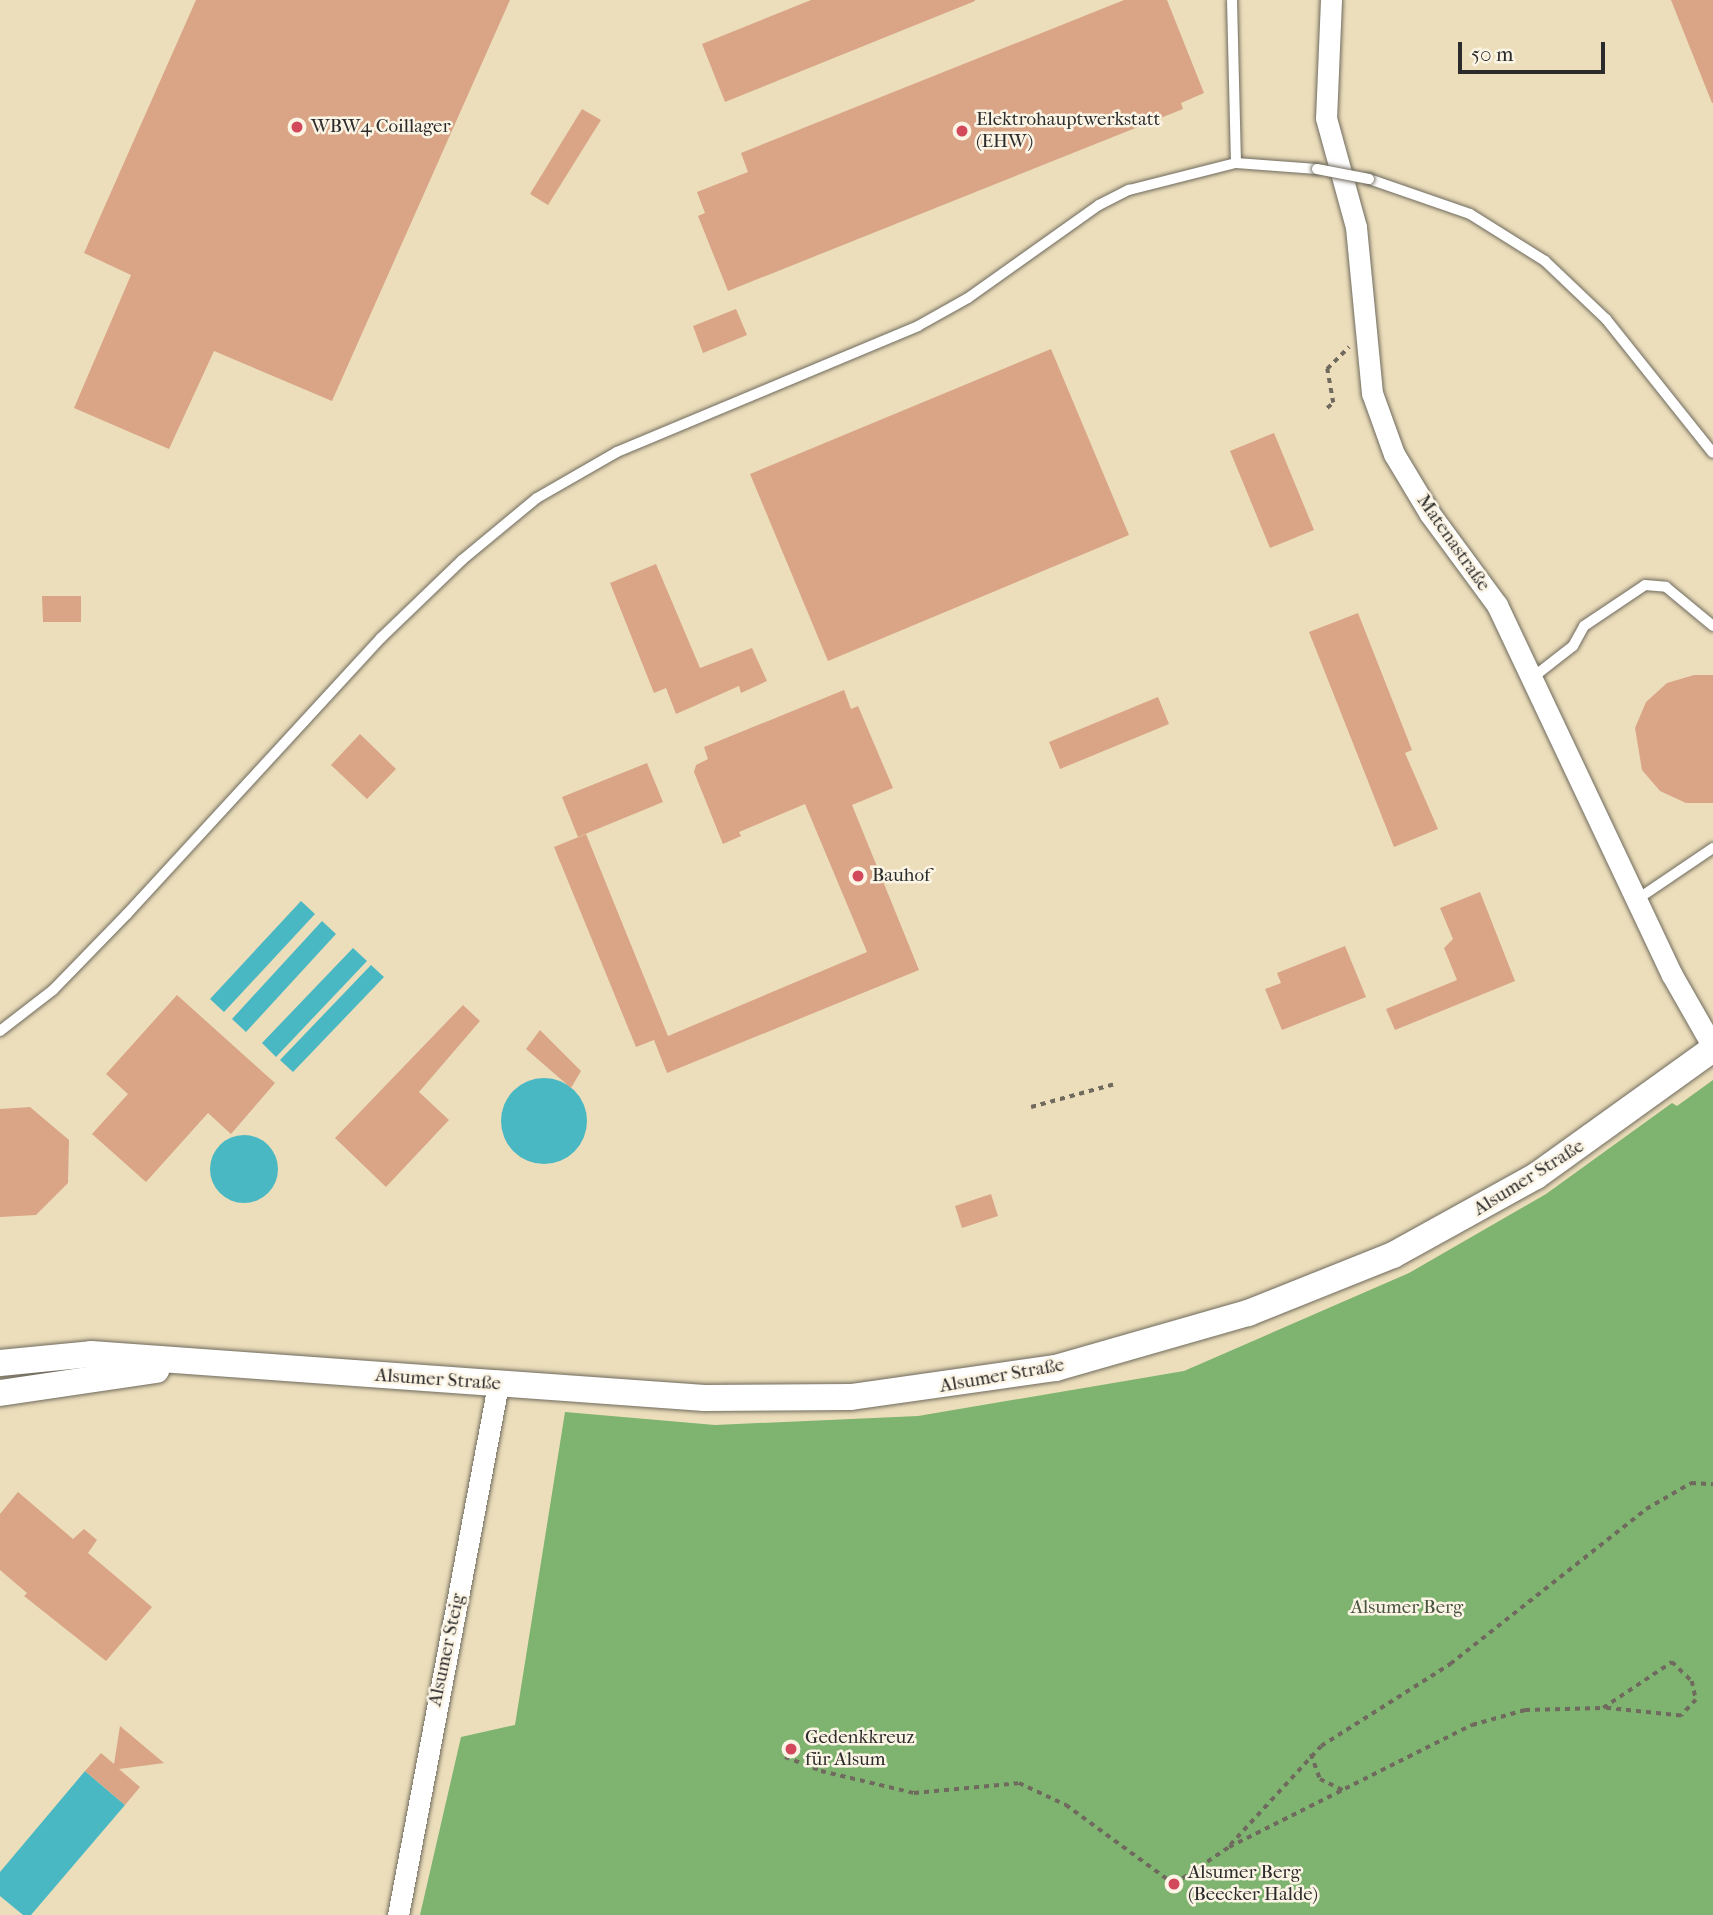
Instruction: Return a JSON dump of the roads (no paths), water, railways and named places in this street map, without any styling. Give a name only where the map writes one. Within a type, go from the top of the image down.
[{"type":"street","name":"Matenastraße","points":[[1331,0],[1326,118],[1356,227],[1372,393],[1394,454],[1430,514],[1497,606],[1636,900],[1713,1048]]},
{"type":"street","name":"Alsumer Straße","points":[[0,1363],[92,1354],[704,1398],[850,1397],[1056,1368],[1248,1314],[1393,1255],[1462,1220],[1557,1162],[1713,1048]]},
{"type":"street","name":"Alsumer Straße","points":[[0,1393],[214,1363]]},
{"type":"street","name":"Alsumer Steig","points":[[398,1915],[498,1385]]},
{"type":"lane","points":[[1232,0],[1236,163]]},
{"type":"lane","points":[[0,1031],[53,990],[127,914],[381,638],[462,559],[537,498],[640,442],[918,326],[968,298],[1098,205],[1129,190],[1236,163],[1317,169],[1369,179],[1470,214],[1545,261],[1606,319],[1713,453]]},
{"type":"lane","points":[[1532,678],[1573,646],[1584,626],[1645,585],[1666,587],[1713,626]]},
{"type":"lane","points":[[1636,900],[1713,848]]},
{"type":"water","points":[[301,901],[315,914],[224,1012],[210,999]]},
{"type":"water","points":[[322,921],[336,934],[246,1032],[232,1019]]},
{"type":"water","points":[[353,948],[367,961],[276,1057],[262,1043]]},
{"type":"water","points":[[371,965],[384,977],[293,1072],[280,1060]]},
{"type":"water","points":[[544,1078],[560,1082],[574,1091],[583,1105],[587,1121],[583,1137],[574,1151],[560,1160],[544,1164],[528,1160],[514,1151],[505,1137],[501,1121],[505,1105],[514,1091],[528,1082]]},
{"type":"water","points":[[251,1135],[272,1150],[278,1162],[276,1182],[268,1193],[251,1203],[237,1203],[220,1193],[212,1182],[210,1162],[220,1145],[231,1137]]},
{"type":"water","points":[[85,1771],[125,1805],[31,1915],[23,1915],[0,1896],[0,1872]]},
{"type":"place","name":"WBW4 Coillager","points":[[297,127]]},
{"type":"place","name":"Elektrohauptwerkstatt (EHW)","points":[[962,131]]},
{"type":"place","name":"Bauhof","points":[[858,876]]},
{"type":"place","name":"Gedenkkreuz für Alsum","points":[[791,1749]]},
{"type":"place","name":"Alsumer Berg (Beecker Halde)","points":[[1174,1884]]},
{"type":"park label","name":"Alsumer Berg","points":[[1407,1608]]}]
